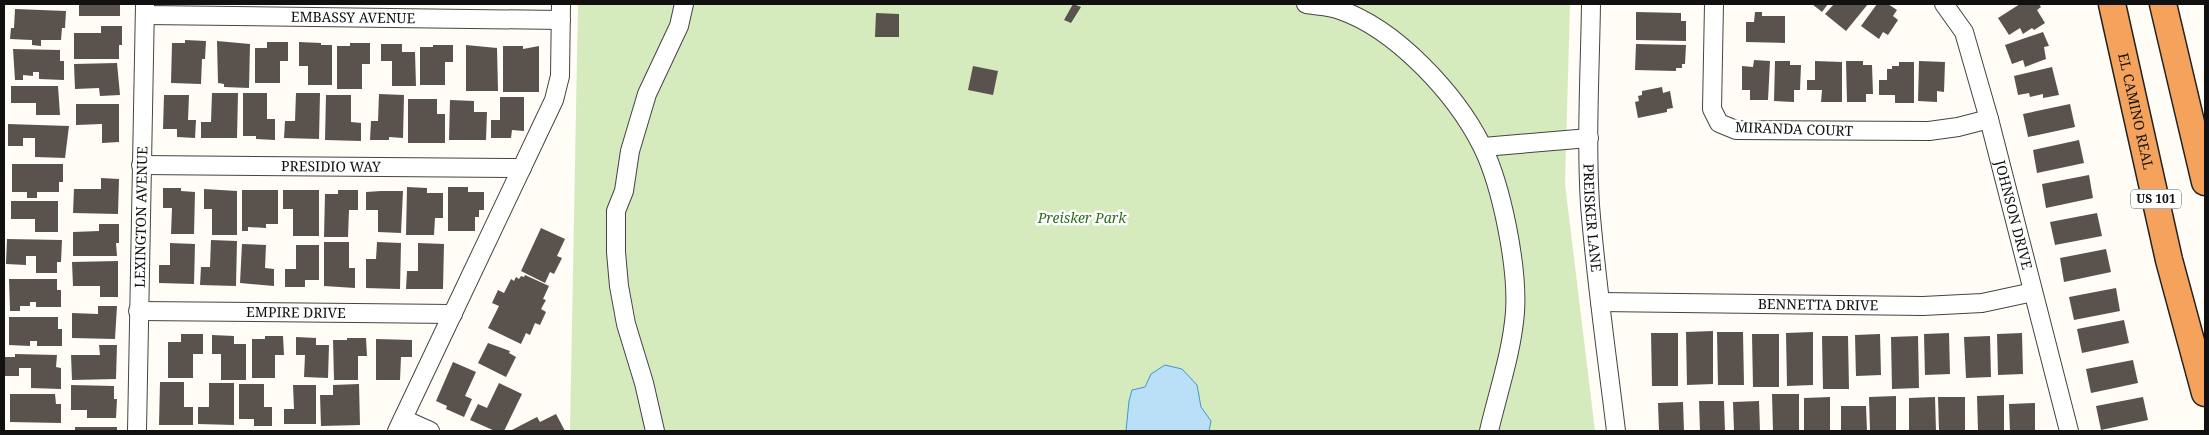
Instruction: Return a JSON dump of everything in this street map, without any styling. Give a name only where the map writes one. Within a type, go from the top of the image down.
[{"type":"highway","name":"EL CAMINO REAL","points":[[2112,4],[2169,260],[2205,393]]},
{"type":"highway","points":[[2163,4],[2204,174]]},
{"type":"street","points":[[655,431],[644,383],[626,324],[619,286],[616,252],[616,211],[624,191],[630,151],[646,94],[679,26],[684,4]]},
{"type":"street","points":[[1306,4],[1340,10],[1384,32],[1422,65],[1464,114],[1483,147],[1496,181],[1514,277],[1515,311],[1512,334],[1489,431]]},
{"type":"street","name":"PREISKER LANE","points":[[1591,4],[1588,138],[1590,204],[1616,431]]},
{"type":"street","name":"MIRANDA COURT","points":[[1714,4],[1712,108],[1719,123],[1736,130],[1929,131],[1958,128],[1989,119]]},
{"type":"street","name":"JOHNSON DRIVE","points":[[1944,4],[1964,32],[1989,119],[2069,431]]},
{"type":"street","name":"EMBASSY AVENUE","points":[[145,9],[561,12]]},
{"type":"street","name":"LEXINGTON AVENUE","points":[[137,431],[145,9]]},
{"type":"street","points":[[430,431],[400,425],[554,100],[560,76],[561,12]]},
{"type":"street","points":[[1483,147],[1588,138]]},
{"type":"street","name":"PRESIDIO WAY","points":[[141,165],[522,168]]},
{"type":"street","name":"BENNETTA DRIVE","points":[[1600,302],[1923,306],[1982,304],[2033,292]]},
{"type":"street","name":"EMPIRE DRIVE","points":[[138,311],[453,314]]},
{"type":"green space","name":"Preisker Park","points":[[578,4],[1570,4],[1565,184],[1595,431],[570,431]]},
{"type":"water","points":[[1165,365],[1182,369],[1197,385],[1201,407],[1211,421],[1209,431],[1126,431],[1132,390],[1145,387],[1151,374]]},
{"type":"building","points":[[79,4],[120,4],[120,16],[79,16]]},
{"type":"building","points":[[1073,4],[1081,7],[1071,23],[1064,20]]},
{"type":"building","points":[[1812,4],[1828,4],[1822,12]]},
{"type":"building","points":[[1834,4],[1868,4],[1846,31],[1825,14]]},
{"type":"building","points":[[1877,4],[1888,4],[1897,10],[1893,16],[1898,20],[1888,35],[1883,32],[1879,39],[1861,26]]},
{"type":"building","points":[[2020,4],[2039,4],[2041,7],[2037,10],[2045,23],[2023,34],[2020,28],[2009,35],[1998,18]]},
{"type":"building","points":[[15,9],[66,11],[65,28],[62,28],[61,40],[41,40],[41,46],[32,45],[32,40],[10,39],[11,28],[14,28]]},
{"type":"building","points":[[1636,12],[1681,13],[1681,21],[1686,21],[1686,41],[1636,40]]},
{"type":"building","points":[[1755,12],[1762,12],[1762,16],[1785,16],[1785,43],[1746,42],[1746,22],[1754,22]]},
{"type":"building","points":[[876,13],[899,14],[899,37],[875,37]]},
{"type":"building","points":[[101,26],[122,26],[122,45],[119,45],[119,59],[74,59],[74,33],[101,33]]},
{"type":"building","points":[[2043,32],[2049,46],[2044,47],[2046,59],[2025,67],[2023,60],[2012,64],[2005,45]]},
{"type":"building","points":[[185,40],[206,41],[205,59],[202,59],[201,84],[171,83],[172,43],[185,43]]},
{"type":"building","points":[[217,41],[250,44],[249,88],[224,87],[224,84],[218,83]]},
{"type":"building","points":[[267,42],[288,42],[288,61],[280,61],[280,83],[255,83],[255,48],[267,48]]},
{"type":"building","points":[[299,42],[332,45],[332,85],[308,85],[308,66],[299,66]]},
{"type":"building","points":[[350,43],[370,43],[370,64],[362,64],[362,89],[337,89],[337,46],[350,46]]},
{"type":"building","points":[[381,44],[402,44],[402,52],[415,52],[416,86],[392,86],[392,61],[381,61]]},
{"type":"building","points":[[1636,44],[1686,45],[1685,64],[1682,64],[1682,68],[1676,68],[1676,71],[1635,70]]},
{"type":"building","points":[[433,45],[453,45],[453,62],[445,62],[445,85],[420,85],[420,47],[433,47]]},
{"type":"building","points":[[466,45],[497,48],[498,91],[466,91]]},
{"type":"building","points":[[503,46],[523,46],[523,49],[539,46],[539,92],[503,92]]},
{"type":"building","points":[[13,49],[60,50],[60,61],[64,61],[64,80],[39,79],[39,72],[33,72],[33,76],[23,75],[23,80],[15,80]]},
{"type":"building","points":[[1754,60],[1770,61],[1768,100],[1750,100],[1750,90],[1742,90],[1742,66],[1753,67]]},
{"type":"building","points":[[1775,61],[1790,61],[1790,65],[1801,65],[1800,90],[1794,90],[1794,102],[1774,101]]},
{"type":"building","points":[[1815,61],[1842,62],[1842,102],[1821,102],[1822,90],[1807,90],[1807,80],[1815,80]]},
{"type":"building","points":[[1846,61],[1863,61],[1863,65],[1872,65],[1873,94],[1866,94],[1866,102],[1847,102]]},
{"type":"building","points":[[1919,61],[1945,62],[1944,92],[1937,91],[1937,102],[1918,101]]},
{"type":"building","points":[[1899,62],[1914,62],[1914,103],[1895,103],[1895,95],[1879,95],[1879,80],[1887,80],[1887,69],[1892,69],[1892,66],[1899,66]]},
{"type":"building","points":[[117,63],[120,95],[100,96],[99,88],[75,89],[74,64]]},
{"type":"building","points":[[973,66],[998,71],[993,95],[968,90]]},
{"type":"building","points":[[2052,67],[2059,95],[2043,98],[2043,94],[2030,97],[2029,93],[2018,95],[2014,76]]},
{"type":"building","points":[[11,86],[58,86],[60,115],[36,115],[36,103],[11,103]]},
{"type":"building","points":[[1662,87],[1663,93],[1670,91],[1673,108],[1667,109],[1667,112],[1638,118],[1635,102],[1639,101],[1638,96],[1642,95],[1642,91]]},
{"type":"building","points":[[212,93],[238,93],[237,138],[201,138],[201,122],[211,122]]},
{"type":"building","points":[[243,93],[267,93],[267,119],[275,119],[275,140],[256,139],[256,136],[243,136]]},
{"type":"building","points":[[296,93],[320,93],[319,139],[284,138],[285,121],[295,121]]},
{"type":"building","points":[[379,94],[404,95],[403,138],[389,137],[389,140],[370,140],[371,121],[378,121]]},
{"type":"building","points":[[164,95],[189,95],[188,120],[196,120],[195,138],[177,137],[177,129],[163,129]]},
{"type":"building","points":[[326,95],[351,95],[351,122],[361,123],[361,141],[325,140]]},
{"type":"building","points":[[500,97],[524,97],[524,131],[512,130],[511,138],[491,138],[491,120],[500,120]]},
{"type":"building","points":[[408,99],[437,99],[437,114],[445,114],[445,143],[408,143]]},
{"type":"building","points":[[450,100],[474,101],[474,112],[487,112],[486,140],[449,140]]},
{"type":"building","points":[[76,104],[119,104],[119,142],[102,143],[102,124],[76,125]]},
{"type":"building","points":[[2070,104],[2075,127],[2028,137],[2023,114]]},
{"type":"building","points":[[8,124],[69,126],[65,158],[35,157],[35,138],[23,138],[23,146],[8,146]]},
{"type":"building","points":[[2079,140],[2084,163],[2037,173],[2033,150]]},
{"type":"building","points":[[12,164],[63,164],[63,182],[59,182],[59,192],[37,192],[37,198],[27,198],[27,192],[12,192]]},
{"type":"building","points":[[2089,175],[2093,198],[2046,208],[2042,184]]},
{"type":"building","points":[[101,178],[119,179],[118,214],[73,213],[74,189],[101,189]]},
{"type":"building","points":[[407,187],[427,188],[427,193],[443,193],[443,218],[435,218],[434,235],[406,235]]},
{"type":"building","points":[[448,187],[468,187],[468,192],[484,192],[484,210],[479,210],[479,217],[475,217],[475,231],[448,231]]},
{"type":"building","points":[[163,188],[181,188],[181,191],[195,192],[194,234],[171,234],[172,208],[163,208]]},
{"type":"building","points":[[204,189],[237,191],[237,235],[212,235],[212,209],[204,209]]},
{"type":"building","points":[[242,190],[278,190],[278,224],[266,224],[266,228],[248,227],[248,231],[242,231]]},
{"type":"building","points":[[283,190],[319,190],[319,236],[293,236],[293,209],[283,209]]},
{"type":"building","points":[[338,190],[358,190],[358,210],[349,210],[348,237],[324,237],[325,194],[338,194]]},
{"type":"building","points":[[403,191],[401,233],[378,232],[378,210],[366,210],[366,192]]},
{"type":"building","points":[[11,201],[58,201],[58,232],[35,232],[35,219],[11,219]]},
{"type":"building","points":[[2097,213],[2102,236],[2055,245],[2050,222]]},
{"type":"building","points":[[99,224],[119,224],[119,243],[116,243],[117,256],[73,256],[73,232],[99,231]]},
{"type":"building","points":[[541,228],[565,239],[557,256],[562,258],[554,274],[550,272],[545,283],[521,271]]},
{"type":"building","points":[[7,239],[62,240],[61,262],[57,262],[57,273],[36,273],[36,256],[26,256],[26,265],[6,264]]},
{"type":"building","points":[[211,240],[237,241],[236,286],[200,285],[201,267],[210,267]]},
{"type":"building","points":[[324,242],[349,242],[349,268],[355,268],[355,288],[324,286]]},
{"type":"building","points":[[377,242],[401,243],[400,289],[366,288],[366,259],[376,259]]},
{"type":"building","points":[[170,243],[195,244],[194,284],[159,283],[159,265],[170,265]]},
{"type":"building","points":[[418,243],[444,244],[443,289],[406,289],[407,271],[418,271]]},
{"type":"building","points":[[242,244],[266,245],[265,268],[274,269],[274,286],[240,283]]},
{"type":"building","points":[[296,245],[319,245],[319,280],[305,280],[305,287],[285,287],[285,269],[296,269]]},
{"type":"building","points":[[2106,249],[2111,272],[2064,282],[2060,258]]},
{"type":"building","points":[[118,261],[118,297],[100,297],[100,286],[73,286],[72,262]]},
{"type":"building","points":[[525,275],[549,286],[543,299],[546,300],[541,309],[546,312],[540,325],[535,323],[530,335],[526,333],[521,344],[488,328],[499,306],[492,303],[498,290],[504,293],[511,279],[514,281],[516,277],[519,279]]},
{"type":"building","points":[[9,279],[57,279],[57,290],[61,290],[61,307],[36,307],[36,302],[30,302],[30,306],[20,306],[20,311],[10,311]]},
{"type":"building","points":[[2116,288],[2120,311],[2074,320],[2069,297]]},
{"type":"building","points":[[98,306],[117,306],[115,339],[72,338],[72,313],[98,314]]},
{"type":"building","points":[[9,317],[58,317],[58,329],[62,329],[62,346],[37,346],[37,341],[30,341],[30,346],[9,345]]},
{"type":"building","points":[[2124,320],[2129,343],[2082,353],[2077,329]]},
{"type":"building","points":[[1713,331],[1713,384],[1687,385],[1686,332]]},
{"type":"building","points":[[1717,332],[1743,332],[1744,385],[1718,385]]},
{"type":"building","points":[[1813,332],[1813,385],[1787,386],[1786,333]]},
{"type":"building","points":[[1651,333],[1678,333],[1678,386],[1652,386]]},
{"type":"building","points":[[1949,333],[1950,374],[1925,375],[1924,334]]},
{"type":"building","points":[[2022,333],[2023,374],[1998,375],[1997,334]]},
{"type":"building","points":[[181,334],[203,334],[203,354],[193,354],[193,378],[168,378],[168,342],[181,342]]},
{"type":"building","points":[[1752,334],[1779,334],[1779,387],[1753,387]]},
{"type":"building","points":[[1880,334],[1881,375],[1856,376],[1855,335]]},
{"type":"building","points":[[212,335],[234,336],[234,344],[246,344],[246,380],[221,380],[221,354],[212,354]]},
{"type":"building","points":[[265,336],[283,336],[284,355],[275,355],[275,378],[252,378],[252,339],[265,339]]},
{"type":"building","points":[[1822,336],[1848,336],[1849,389],[1823,389]]},
{"type":"building","points":[[1918,336],[1919,388],[1892,389],[1891,337]]},
{"type":"building","points":[[1990,336],[1991,377],[1966,378],[1964,337]]},
{"type":"building","points":[[296,337],[316,338],[316,345],[329,345],[328,378],[304,377],[305,355],[296,355]]},
{"type":"building","points":[[347,338],[366,338],[367,356],[358,356],[358,380],[334,380],[333,340],[347,340]]},
{"type":"building","points":[[376,339],[412,340],[412,357],[401,357],[400,380],[376,380]]},
{"type":"building","points":[[488,343],[510,351],[509,353],[516,357],[506,377],[478,363]]},
{"type":"building","points":[[99,345],[117,345],[116,379],[72,380],[71,355],[100,355]]},
{"type":"building","points":[[15,354],[57,355],[56,367],[61,368],[61,389],[31,388],[31,368],[19,368],[19,376],[4,376],[5,357],[15,357]]},
{"type":"building","points":[[2133,360],[2138,383],[2091,393],[2086,369]]},
{"type":"building","points":[[453,362],[476,372],[465,396],[472,399],[464,417],[446,409],[447,406],[436,401]]},
{"type":"building","points":[[160,382],[184,382],[184,407],[193,407],[193,425],[159,425]]},
{"type":"building","points":[[209,383],[234,383],[234,425],[198,424],[198,407],[209,407]]},
{"type":"building","points":[[499,383],[522,394],[504,431],[495,431],[470,420],[478,404],[487,408]]},
{"type":"building","points":[[239,384],[264,384],[264,407],[272,407],[272,426],[254,426],[254,419],[239,419]]},
{"type":"building","points":[[359,384],[360,425],[321,426],[320,395],[333,395],[333,385]]},
{"type":"building","points":[[71,385],[114,386],[114,399],[117,399],[116,418],[87,418],[87,410],[71,410]]},
{"type":"building","points":[[293,385],[316,385],[316,424],[284,424],[284,409],[294,409]]},
{"type":"building","points":[[10,394],[55,394],[56,404],[61,404],[61,423],[10,422]]},
{"type":"building","points":[[1772,394],[1799,394],[1799,431],[1773,431]]},
{"type":"building","points":[[2004,395],[2004,431],[1978,431],[1977,396]]},
{"type":"building","points":[[1896,396],[1896,431],[1870,431],[1869,397]]},
{"type":"building","points":[[1830,397],[1830,431],[1804,431],[1804,398]]},
{"type":"building","points":[[1935,397],[1936,431],[1909,431],[1909,398]]},
{"type":"building","points":[[1938,397],[1965,397],[1965,431],[1939,431]]},
{"type":"building","points":[[2143,397],[2148,420],[2101,430],[2096,406]]},
{"type":"building","points":[[1699,401],[1724,401],[1725,431],[1700,431]]},
{"type":"building","points":[[1759,401],[1760,431],[1734,431],[1733,402]]},
{"type":"building","points":[[1683,402],[1684,431],[1659,431],[1658,403]]},
{"type":"building","points":[[2035,403],[2035,431],[2010,431],[2009,404]]},
{"type":"building","points":[[1841,406],[1866,406],[1867,431],[1841,431]]},
{"type":"building","points":[[556,414],[565,431],[510,431],[537,417],[540,422]]},
{"type":"building","points":[[75,427],[117,427],[117,431],[75,431]]}]
